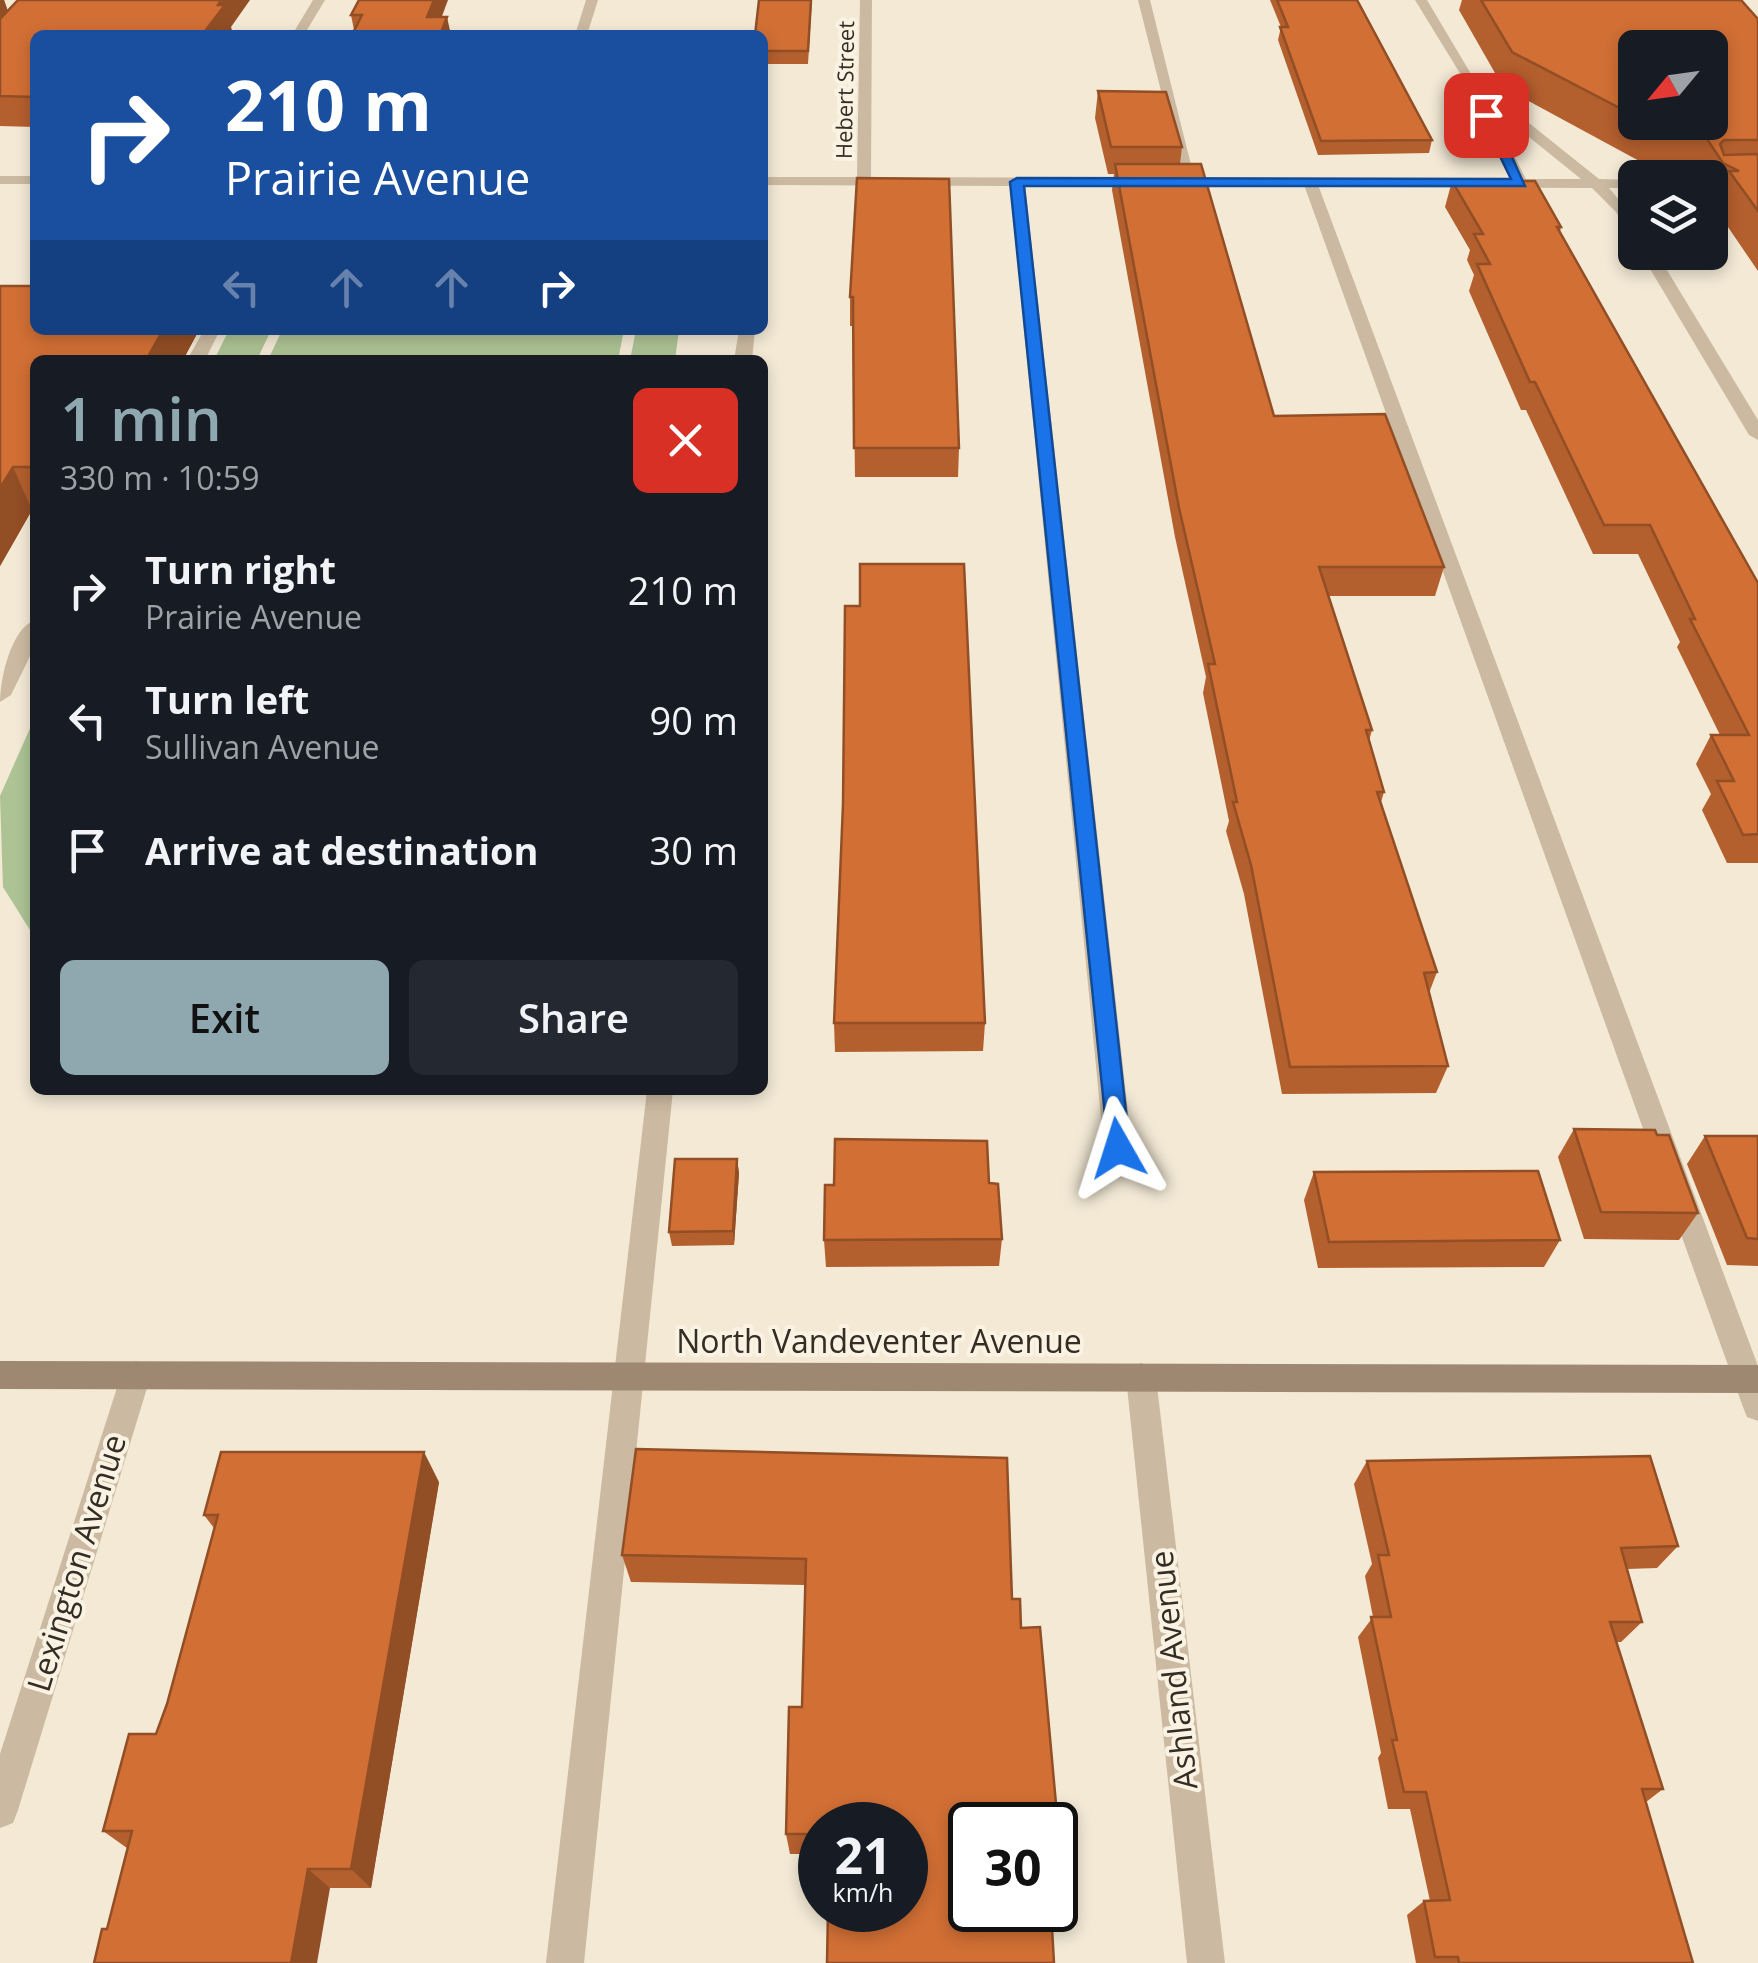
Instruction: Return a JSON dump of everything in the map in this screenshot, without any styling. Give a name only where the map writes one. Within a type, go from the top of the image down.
[{"type":"main road","name":"North Vandeventer Avenue","points":[[0,1374],[1141,1378],[1755,1388]]},
{"type":"street","points":[[301,30],[318,0]]},
{"type":"street","points":[[583,30],[592,0]]},
{"type":"street","name":"Hebert Street","points":[[864,180],[866,0]]},
{"type":"street","points":[[1144,0],[1191,182]]},
{"type":"street","points":[[1422,0],[1469,81],[1520,183]]},
{"type":"street","points":[[1469,81],[1618,206]]},
{"type":"street","points":[[0,180],[30,180]]},
{"type":"street","points":[[768,181],[1618,184]]},
{"type":"street","points":[[1017,182],[1118,1148]]},
{"type":"street","points":[[1310,182],[1755,1388]]},
{"type":"street","points":[[1659,270],[1758,435]]},
{"type":"street","points":[[0,695],[30,636]]},
{"type":"street","points":[[565,1963],[659,1095]]},
{"type":"street","name":"Lexington Avenue","points":[[0,1810],[136,1375]]},
{"type":"street","name":"Ashland Avenue","points":[[1141,1378],[1206,1963]]},
{"type":"green space","points":[[226,335],[269,335],[259,355],[216,355]]},
{"type":"green space","points":[[280,335],[623,335],[619,355],[270,355]]},
{"type":"green space","points":[[635,335],[678,335],[676,355],[631,355]]},
{"type":"green space","points":[[30,728],[30,930],[3,887],[0,796]]},
{"type":"building","points":[[18,0],[221,0],[218,5],[225,5],[206,30],[30,30],[30,97],[0,96],[0,19]]},
{"type":"building","points":[[359,0],[434,0],[427,17],[447,17],[442,30],[354,30],[362,15],[351,15]]},
{"type":"building","points":[[759,0],[811,0],[808,51],[768,51],[768,30],[756,30]]},
{"type":"building","points":[[1277,0],[1357,0],[1432,140],[1321,141],[1280,27],[1288,27]]},
{"type":"building","points":[[1481,0],[1741,0],[1758,19],[1758,140],[1728,140],[1728,30],[1618,30],[1618,107],[1512,52]]},
{"type":"building","points":[[1098,91],[1166,92],[1182,147],[1111,147]]},
{"type":"building","points":[[1708,140],[1724,140],[1720,144],[1724,155],[1758,154],[1758,211],[1729,171],[1739,171],[1728,166],[1728,160],[1721,160]]},
{"type":"building","points":[[1115,164],[1201,164],[1274,416],[1385,414],[1444,567],[1319,567],[1372,730],[1366,730],[1384,792],[1377,792],[1437,972],[1424,973],[1448,1066],[1290,1067],[1251,865],[1233,802],[1237,802],[1208,664],[1215,664],[1179,508]]},
{"type":"building","points":[[857,178],[949,179],[959,448],[854,448],[850,297]]},
{"type":"building","points":[[1452,181],[1535,181],[1561,227],[1557,227],[1758,583],[1758,834],[1743,835],[1717,781],[1734,781],[1711,735],[1749,735],[1690,619],[1695,619],[1650,525],[1604,525],[1535,382],[1530,382],[1477,264],[1490,264],[1474,234],[1483,234]]},
{"type":"building","points":[[0,286],[30,286],[30,335],[160,335],[149,355],[30,355],[30,467],[13,467],[0,488]]},
{"type":"building","points":[[860,564],[964,564],[985,1023],[834,1023],[843,804],[845,606],[860,606]]},
{"type":"building","points":[[1574,1129],[1655,1130],[1657,1135],[1669,1135],[1698,1213],[1601,1212]]},
{"type":"building","points":[[1705,1136],[1758,1136],[1758,1239],[1747,1238]]},
{"type":"building","points":[[835,1139],[987,1141],[989,1183],[998,1184],[1002,1239],[824,1240],[825,1185],[834,1185]]},
{"type":"building","points":[[675,1159],[737,1159],[733,1231],[669,1232]]},
{"type":"building","points":[[1538,1171],[1560,1240],[1329,1242],[1314,1172]]},
{"type":"building","points":[[636,1449],[1007,1458],[1012,1599],[1020,1599],[1021,1628],[1040,1627],[1056,1802],[948,1802],[948,1932],[1052,1932],[1054,1963],[827,1963],[828,1932],[928,1932],[928,1802],[798,1802],[798,1834],[786,1834],[789,1707],[802,1707],[806,1559],[622,1555]]},
{"type":"building","points":[[221,1452],[424,1452],[351,1869],[308,1869],[291,1963],[94,1963],[102,1929],[107,1929],[132,1831],[103,1831],[129,1734],[156,1734],[167,1704],[218,1515],[204,1515]]},
{"type":"building","points":[[1650,1456],[1678,1546],[1621,1548],[1642,1622],[1610,1622],[1663,1789],[1642,1789],[1693,1963],[1459,1963],[1458,1957],[1435,1957],[1424,1901],[1450,1900],[1426,1792],[1404,1792],[1392,1740],[1397,1740],[1371,1617],[1391,1617],[1378,1555],[1389,1555],[1367,1461]]},
{"type":"route","points":[[1118,1148],[1017,182],[1520,183],[1486,115]]}]
